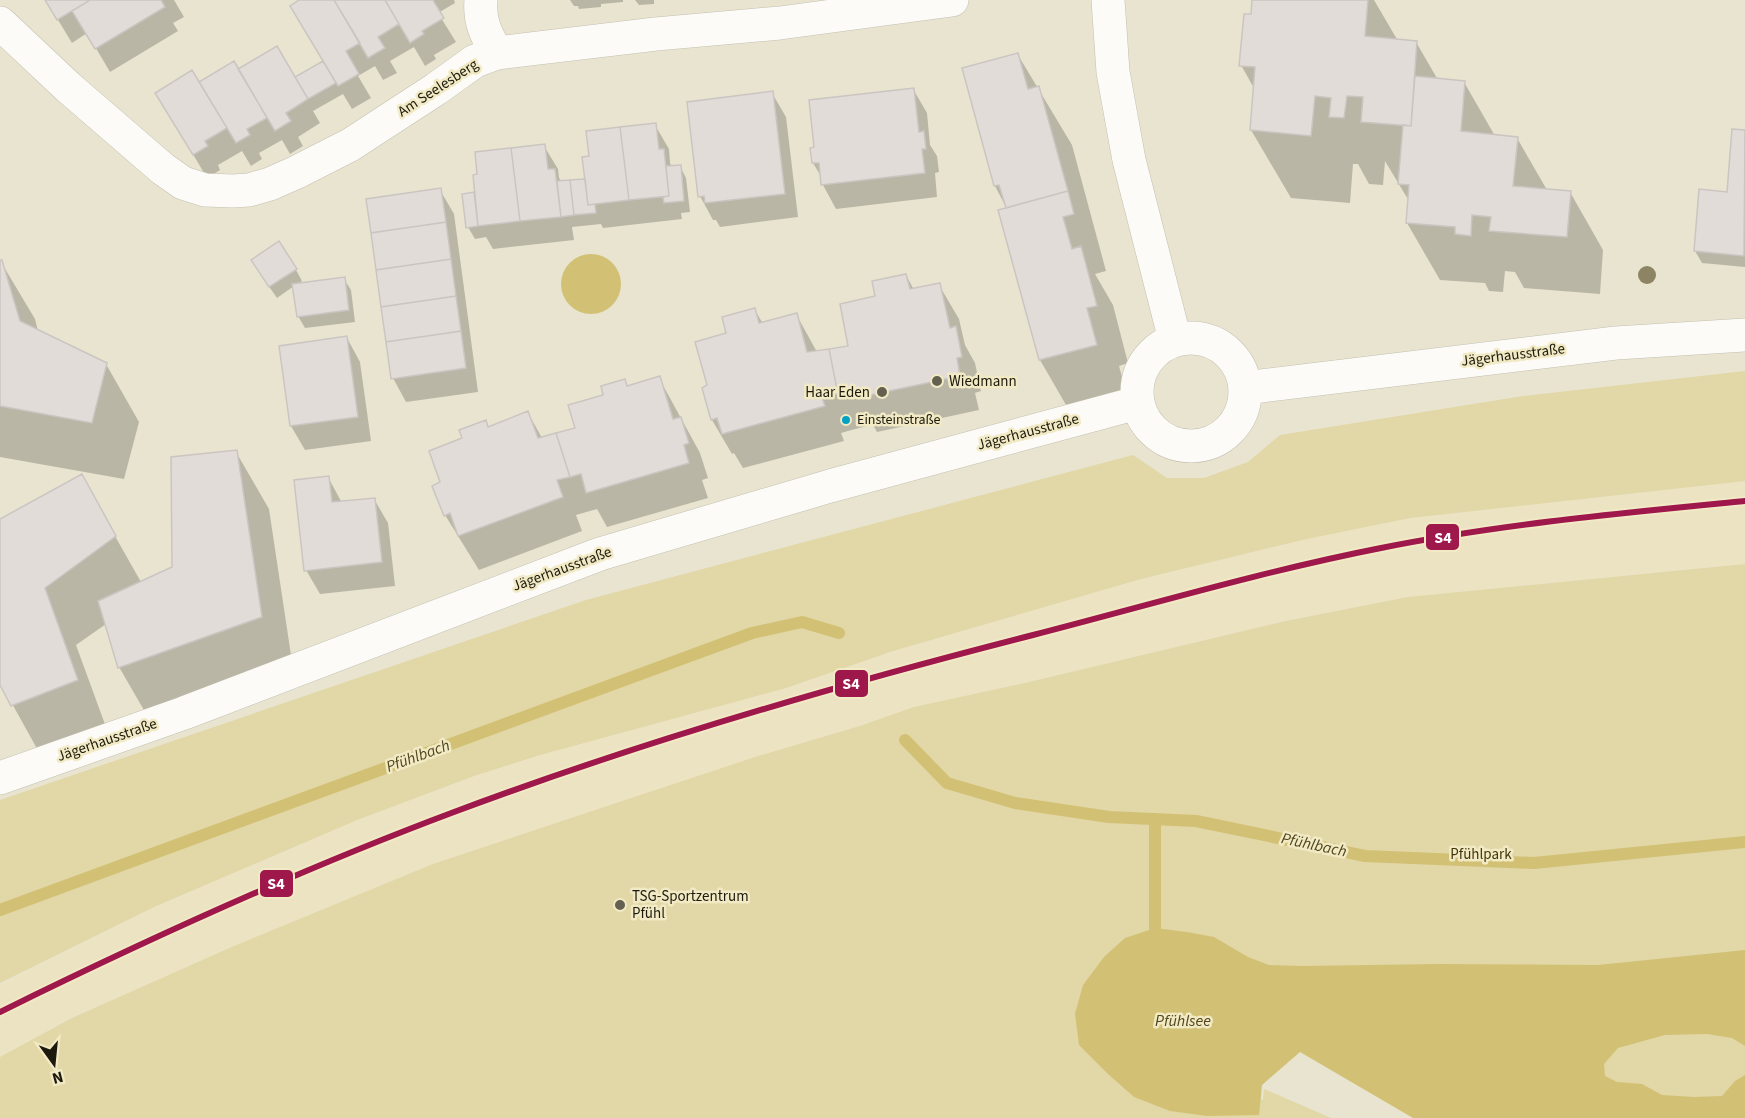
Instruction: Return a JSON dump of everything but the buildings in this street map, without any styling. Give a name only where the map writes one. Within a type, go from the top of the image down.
[{"type":"street","points":[[481,0],[480,13],[484,33],[497,53]]},
{"type":"street","name":"Am Seelesberg","points":[[0,23],[68,87],[183,183],[205,190],[233,191],[249,190],[270,184],[350,145],[475,61],[497,53],[656,34],[780,23],[952,0]]},
{"type":"street","points":[[1108,0],[1113,72],[1129,160],[1175,340]]},
{"type":"street","name":"Jägerhausstraße","points":[[1245,388],[1606,344],[1745,335]]},
{"type":"street","points":[[1196,338],[1216,344],[1232,356],[1240,370],[1245,388],[1243,408],[1236,422],[1225,434],[1206,444],[1185,446],[1166,440],[1147,423],[1137,403],[1137,382],[1147,360],[1157,350],[1175,340],[1196,338]]},
{"type":"street","name":"Jägerhausstraße","points":[[0,778],[184,713],[600,554],[830,486],[1137,403]]},
{"type":"shaded area","points":[[1745,481],[1745,564],[1408,597],[1286,621],[914,708],[148,984],[72,1018],[0,1057],[0,984],[154,907],[357,820],[474,776],[540,755],[786,688],[893,651],[1141,579],[1302,540],[1410,518]]},
{"type":"green space","points":[[1745,371],[1745,481],[1410,518],[1302,540],[1141,579],[893,651],[786,688],[540,755],[474,776],[357,820],[154,907],[0,983],[0,800],[586,600],[1133,455],[1167,478],[1204,478],[1248,462],[1280,435],[1523,396]]},
{"type":"green space","name":"Pfühlpark","points":[[1745,564],[1745,1118],[0,1118],[0,1057],[72,1018],[234,946],[433,864],[755,757],[860,726],[914,707],[1286,621],[1408,597]]},
{"type":"water","points":[[591,254],[608,259],[616,267],[621,284],[616,301],[608,309],[591,314],[574,309],[566,301],[561,284],[566,267],[574,259]]},
{"type":"water","name":"Pfühlsee","points":[[1155,928],[1214,937],[1248,957],[1269,965],[1598,965],[1745,950],[1745,1046],[1732,1038],[1707,1034],[1665,1035],[1618,1048],[1604,1064],[1605,1076],[1617,1082],[1642,1084],[1662,1095],[1722,1096],[1735,1081],[1745,1075],[1745,1118],[1339,1118],[1262,1085],[1259,1115],[1207,1116],[1170,1111],[1134,1097],[1079,1045],[1075,1014],[1083,985],[1104,957],[1125,938]]},
{"type":"pier","points":[[1300,1052],[1413,1118],[1331,1118],[1264,1089],[1263,1100],[1261,1099],[1262,1085]]},
{"type":"waterway","name":"Pfühlbach","points":[[0,910],[752,633],[802,622],[839,633]]},
{"type":"waterway","name":"Pfühlbach","points":[[905,740],[947,783],[1015,803],[1109,817],[1196,821],[1365,856],[1534,863],[1745,842]]},
{"type":"waterway","points":[[1155,819],[1155,928]]},
{"type":"transit line","name":"S4","points":[[0,1012],[224,906],[396,834],[597,761],[814,694],[1207,589],[1381,548],[1517,526],[1745,501]]},
{"type":"place","name":"Wiedmann","points":[[937,381]]},
{"type":"place","name":"Haar Eden","points":[[882,392]]},
{"type":"place","name":"Einsteinstraße","points":[[846,420]]},
{"type":"place","name":"TSG-Sportzentrum Pfühl","points":[[620,905]]}]
